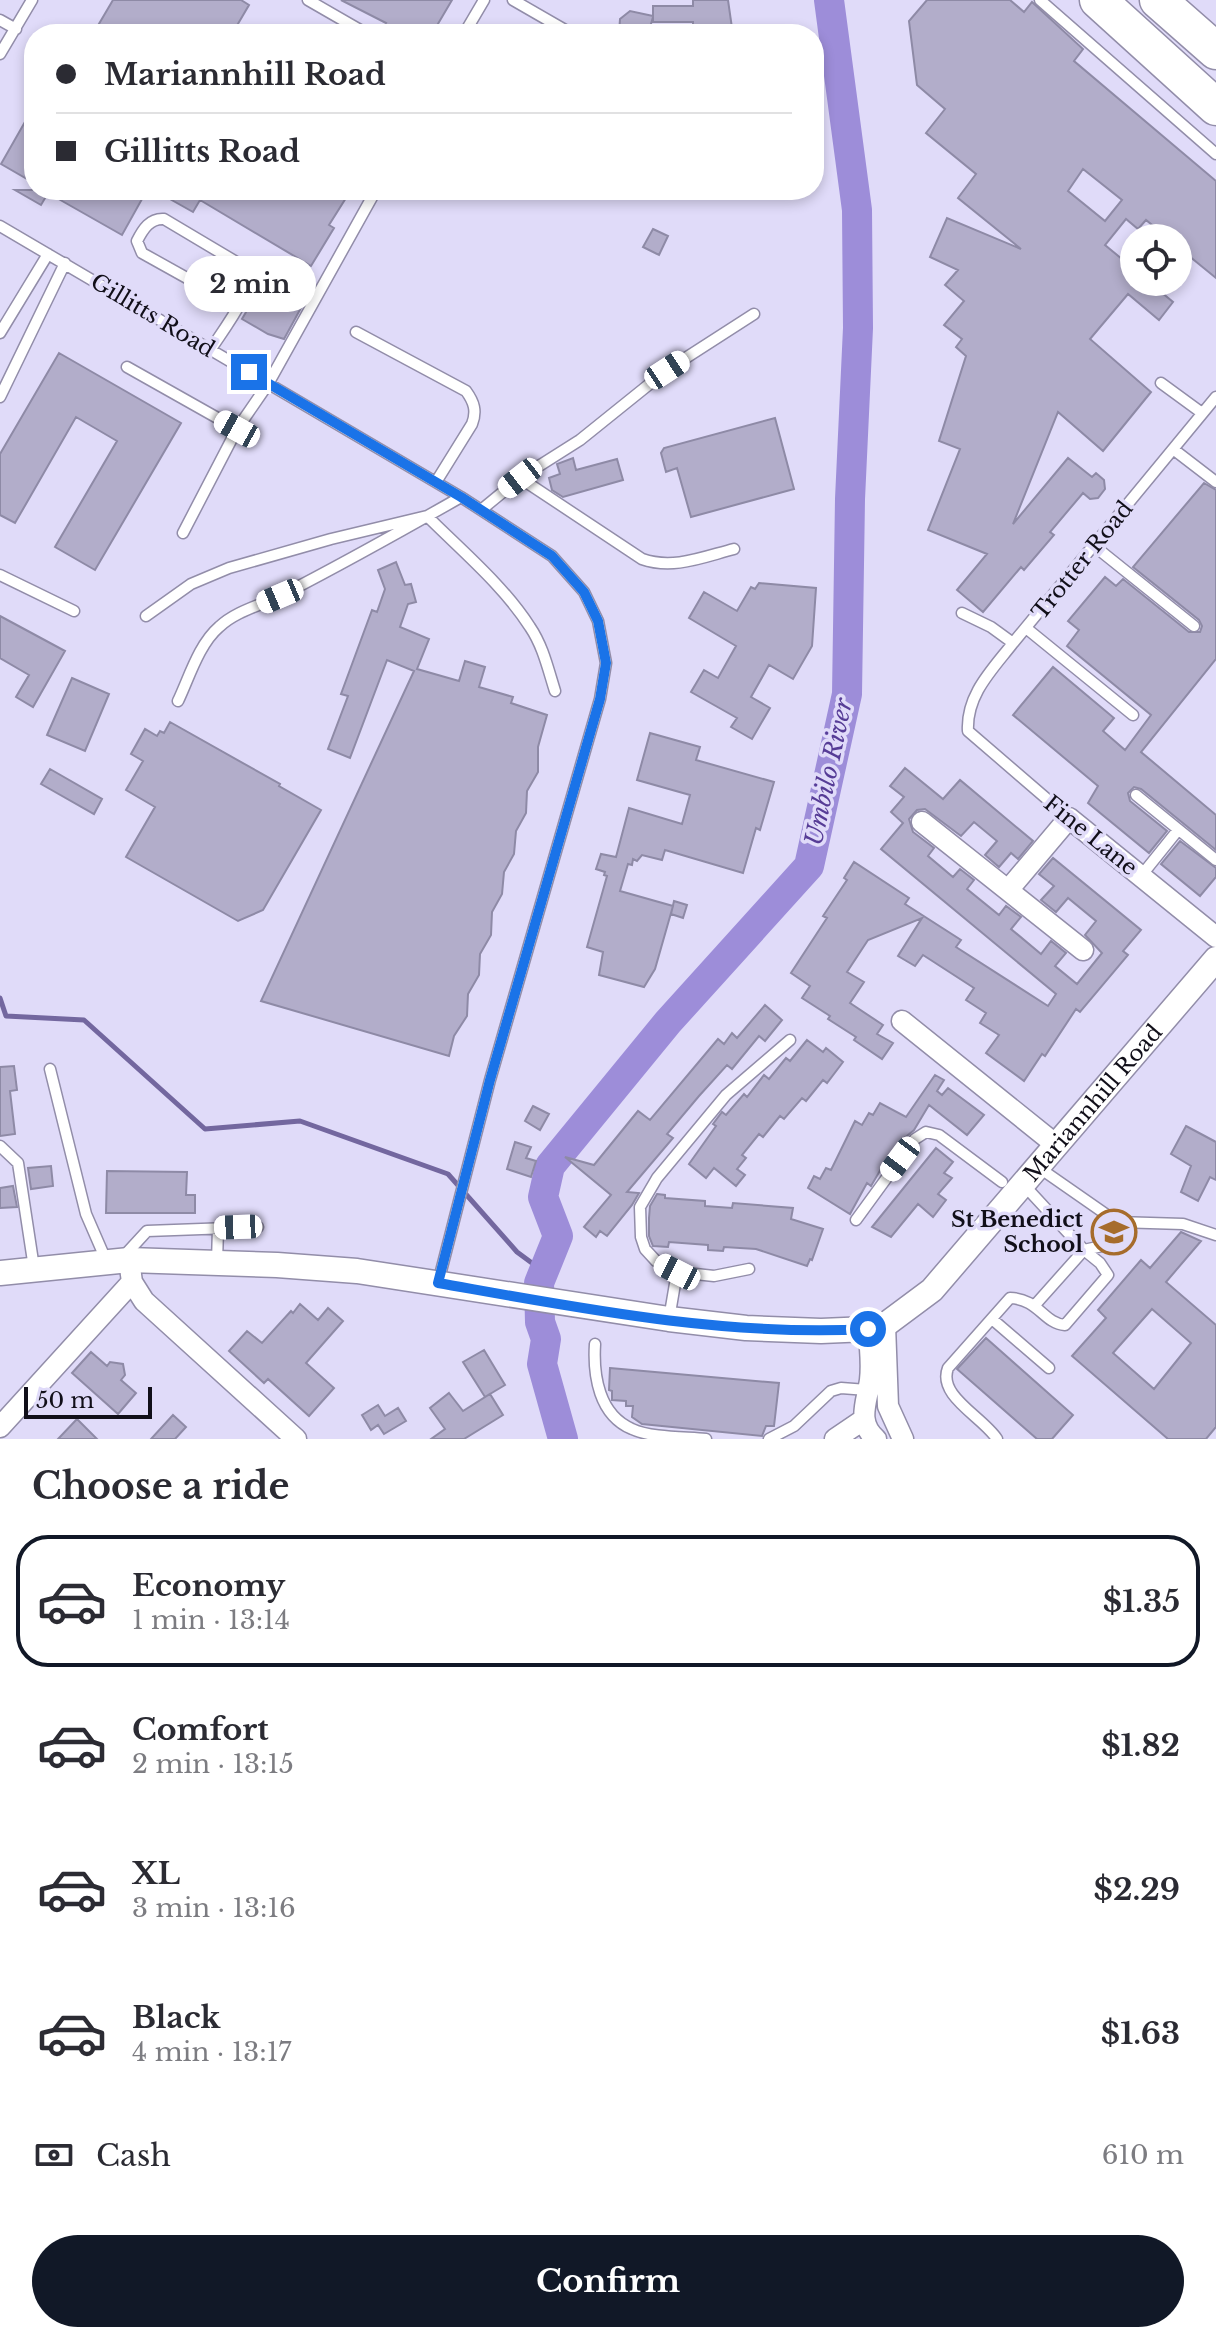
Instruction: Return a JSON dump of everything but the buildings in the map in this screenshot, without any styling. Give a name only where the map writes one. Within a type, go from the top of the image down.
[{"type":"highway","points":[[1098,0],[1216,107]]},
{"type":"highway","points":[[1158,0],[1216,51]]},
{"type":"street","name":"Fine Lane","points":[[1069,818],[1216,937]]},
{"type":"street","points":[[1009,889],[1069,818]]},
{"type":"street","points":[[922,822],[1083,950]]},
{"type":"street","name":"Mariannhill Road","points":[[877,1327],[932,1290],[1019,1181],[1216,959]]},
{"type":"street","points":[[902,1021],[1055,1144]]},
{"type":"street","points":[[0,1273],[217,1262],[357,1271],[569,1305],[746,1328],[821,1331],[877,1327]]},
{"type":"street","points":[[0,1427],[112,1301],[122,1266]]},
{"type":"street","points":[[122,1266],[144,1301],[296,1439]]},
{"type":"street","points":[[876,1439],[866,1429],[863,1420],[877,1327]]},
{"type":"street","points":[[877,1327],[887,1398],[892,1418],[903,1439]]},
{"type":"street","points":[[835,1439],[863,1420]]},
{"type":"lane","points":[[0,54],[32,0]]},
{"type":"lane","points":[[308,0],[350,24]]},
{"type":"lane","points":[[470,24],[484,0]]},
{"type":"lane","points":[[513,0],[555,24]]},
{"type":"lane","points":[[1040,0],[1216,154]]},
{"type":"lane","points":[[0,20],[16,29]]},
{"type":"lane","points":[[183,533],[237,429],[268,384],[370,200]]},
{"type":"lane","points":[[211,349],[237,306],[250,283],[250,276],[244,265],[164,219],[150,222],[137,241],[142,253],[237,306]]},
{"type":"lane","name":"Gillitts Road","points":[[0,226],[436,482],[552,556],[584,592],[598,621],[606,663],[596,714],[490,1080],[438,1283]]},
{"type":"lane","points":[[0,333],[48,254]]},
{"type":"lane","points":[[0,397],[65,263]]},
{"type":"lane","points":[[481,510],[520,478],[580,440],[667,370],[754,314]]},
{"type":"lane","points":[[356,332],[466,391],[472,399],[476,414],[472,424],[436,482]]},
{"type":"lane","points":[[127,367],[237,429]]},
{"type":"lane","points":[[1161,383],[1202,413]]},
{"type":"lane","name":"Trotter Road","points":[[968,731],[967,717],[972,700],[984,680],[1216,397]]},
{"type":"lane","points":[[1173,449],[1216,482]]},
{"type":"lane","points":[[520,478],[642,559],[655,564],[680,563],[734,549]]},
{"type":"lane","points":[[178,701],[206,644],[218,627],[373,547],[461,497]]},
{"type":"lane","points":[[146,616],[191,584],[229,568],[427,516]]},
{"type":"lane","points":[[427,516],[501,591],[531,627],[544,654],[555,691]]},
{"type":"lane","points":[[1093,545],[1194,626]]},
{"type":"lane","points":[[0,575],[74,611]]},
{"type":"lane","points":[[962,613],[991,627],[1013,643]]},
{"type":"lane","points":[[1026,628],[1133,715]]},
{"type":"lane","name":"Fine Lane","points":[[968,731],[1069,818]]},
{"type":"lane","points":[[1136,795],[1216,860]]},
{"type":"lane","points":[[1141,876],[1178,830]]},
{"type":"lane","points":[[749,1269],[714,1276],[677,1272],[656,1261],[645,1249],[641,1237],[640,1207],[648,1191],[726,1095],[790,1040]]},
{"type":"lane","points":[[50,1069],[86,1214],[122,1266],[147,1231],[258,1227]]},
{"type":"lane","points":[[856,1220],[915,1139],[926,1132],[939,1135],[1019,1181],[1117,1222],[1183,1224],[1216,1235]]},
{"type":"lane","points":[[0,1146],[18,1163],[34,1270]]},
{"type":"lane","points":[[997,1439],[988,1426],[950,1393],[946,1380],[948,1368],[1010,1298],[1025,1299],[1056,1324],[1065,1325],[1108,1275],[1100,1263],[1019,1181]]},
{"type":"lane","points":[[1035,1305],[1084,1250],[1107,1242],[1117,1222]]},
{"type":"lane","points":[[217,1262],[218,1228]]},
{"type":"lane","points":[[669,1319],[677,1272]]},
{"type":"lane","points":[[992,1319],[1049,1368]]},
{"type":"lane","points":[[595,1344],[593,1372],[612,1415],[633,1430],[706,1439]]},
{"type":"lane","points":[[769,1439],[794,1426],[831,1391],[841,1388],[867,1390]]},
{"type":"waterway","name":"Umbilo River","points":[[563,1439],[542,1364],[546,1339],[540,1322],[539,1283],[558,1236],[543,1197],[550,1166],[668,1022],[809,866],[847,694],[850,499],[858,328],[857,210],[829,0]]},
{"type":"waterway","points":[[0,998],[6,1016],[84,1020],[205,1129],[300,1121],[448,1174],[517,1252],[536,1266],[539,1283]]},
{"type":"place","name":"St Benedict School","points":[[1114,1232]]},
{"type":"route","points":[[249,372],[461,497],[552,556],[584,592],[598,621],[606,663],[600,699],[490,1080],[438,1283],[619,1312],[746,1328],[868,1329]]}]
